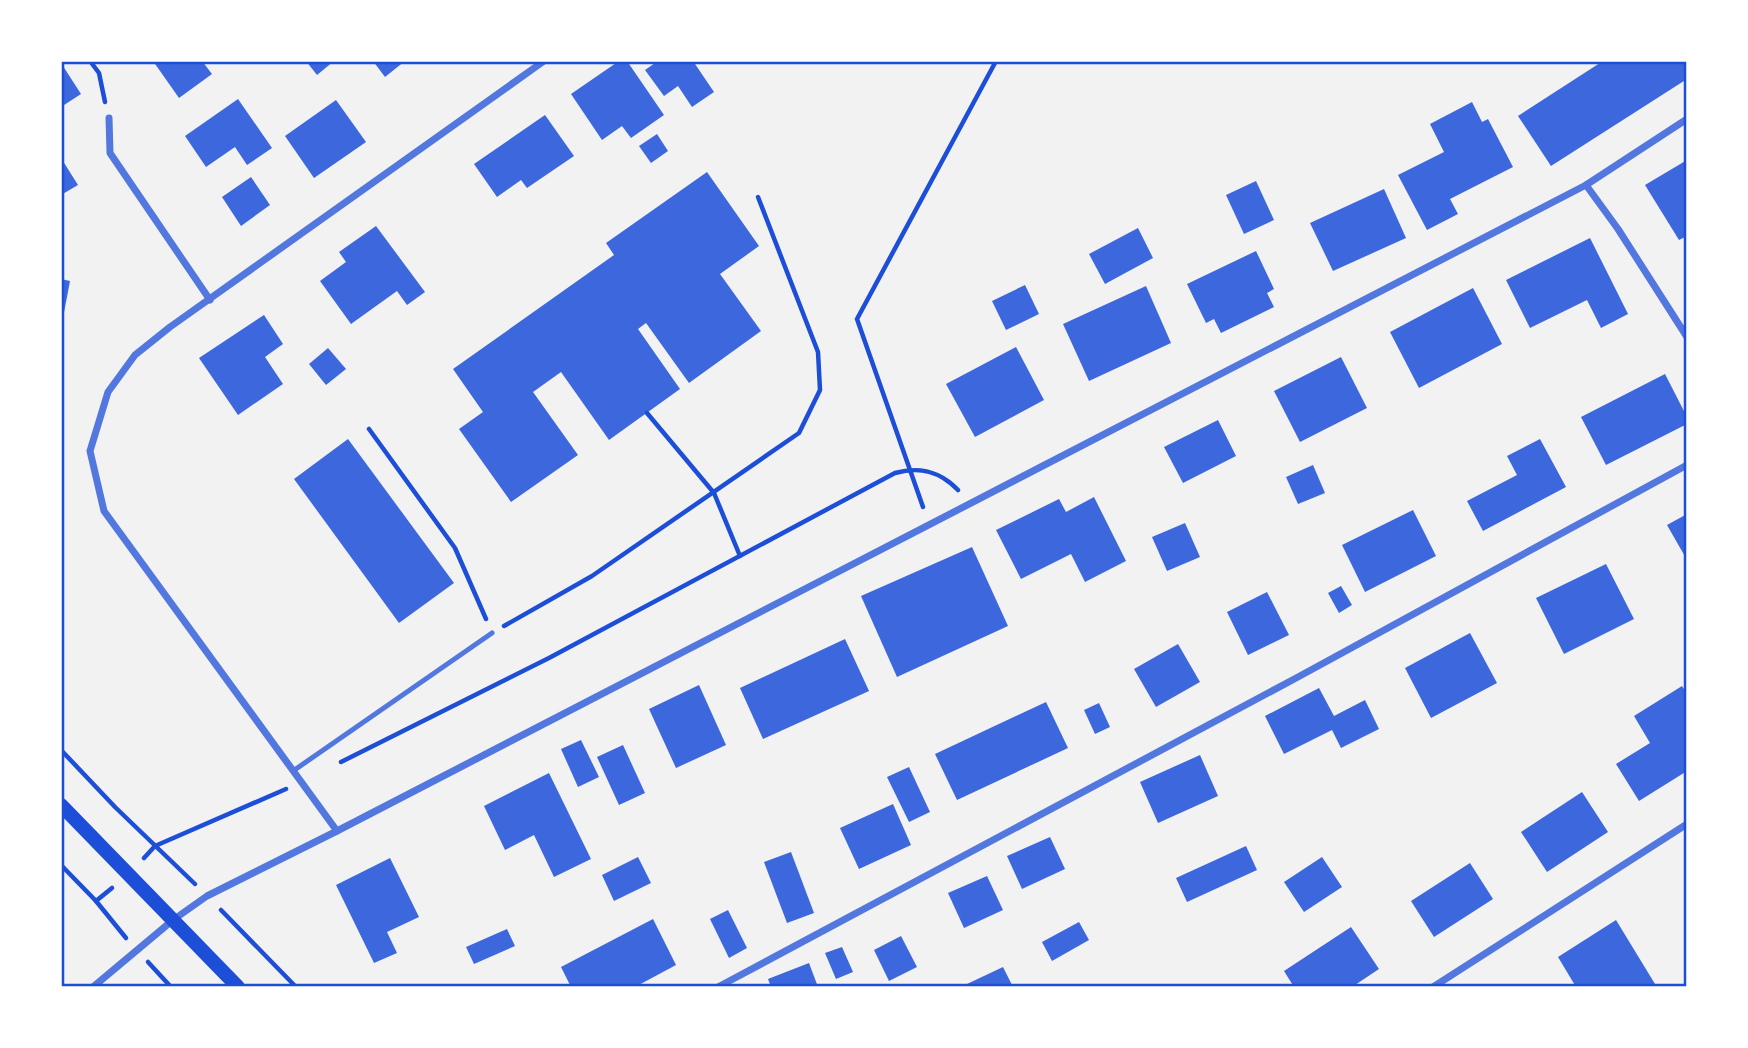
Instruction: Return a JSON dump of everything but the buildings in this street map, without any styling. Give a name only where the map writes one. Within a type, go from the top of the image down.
[{"type":"main road","points":[[61,805],[238,987]]},
{"type":"street","points":[[337,831],[104,511],[90,452],[108,392],[135,355],[170,327],[544,61]]},
{"type":"street","points":[[109,118],[110,153],[211,300]]},
{"type":"street","points":[[93,987],[173,920],[207,896],[1586,185],[1687,119]]},
{"type":"street","points":[[1586,185],[1618,229],[1687,337]]},
{"type":"street","points":[[718,987],[1687,465]]},
{"type":"street","points":[[1433,987],[1687,824]]},
{"type":"lane","points":[[293,771],[492,633]]},
{"type":"path","points":[[90,61],[99,73],[109,118]]},
{"type":"path","points":[[929,525],[857,319],[996,61]]},
{"type":"path","points":[[369,429],[456,548],[492,633],[592,576],[799,433],[820,390],[818,352],[758,197]]},
{"type":"path","points":[[647,413],[714,493],[740,556]]},
{"type":"path","points":[[338,763],[549,658],[895,473],[909,469],[931,471],[951,483],[971,503]]},
{"type":"path","points":[[61,750],[296,987]]},
{"type":"path","points":[[155,846],[302,782]]},
{"type":"path","points":[[61,865],[171,987]]}]
